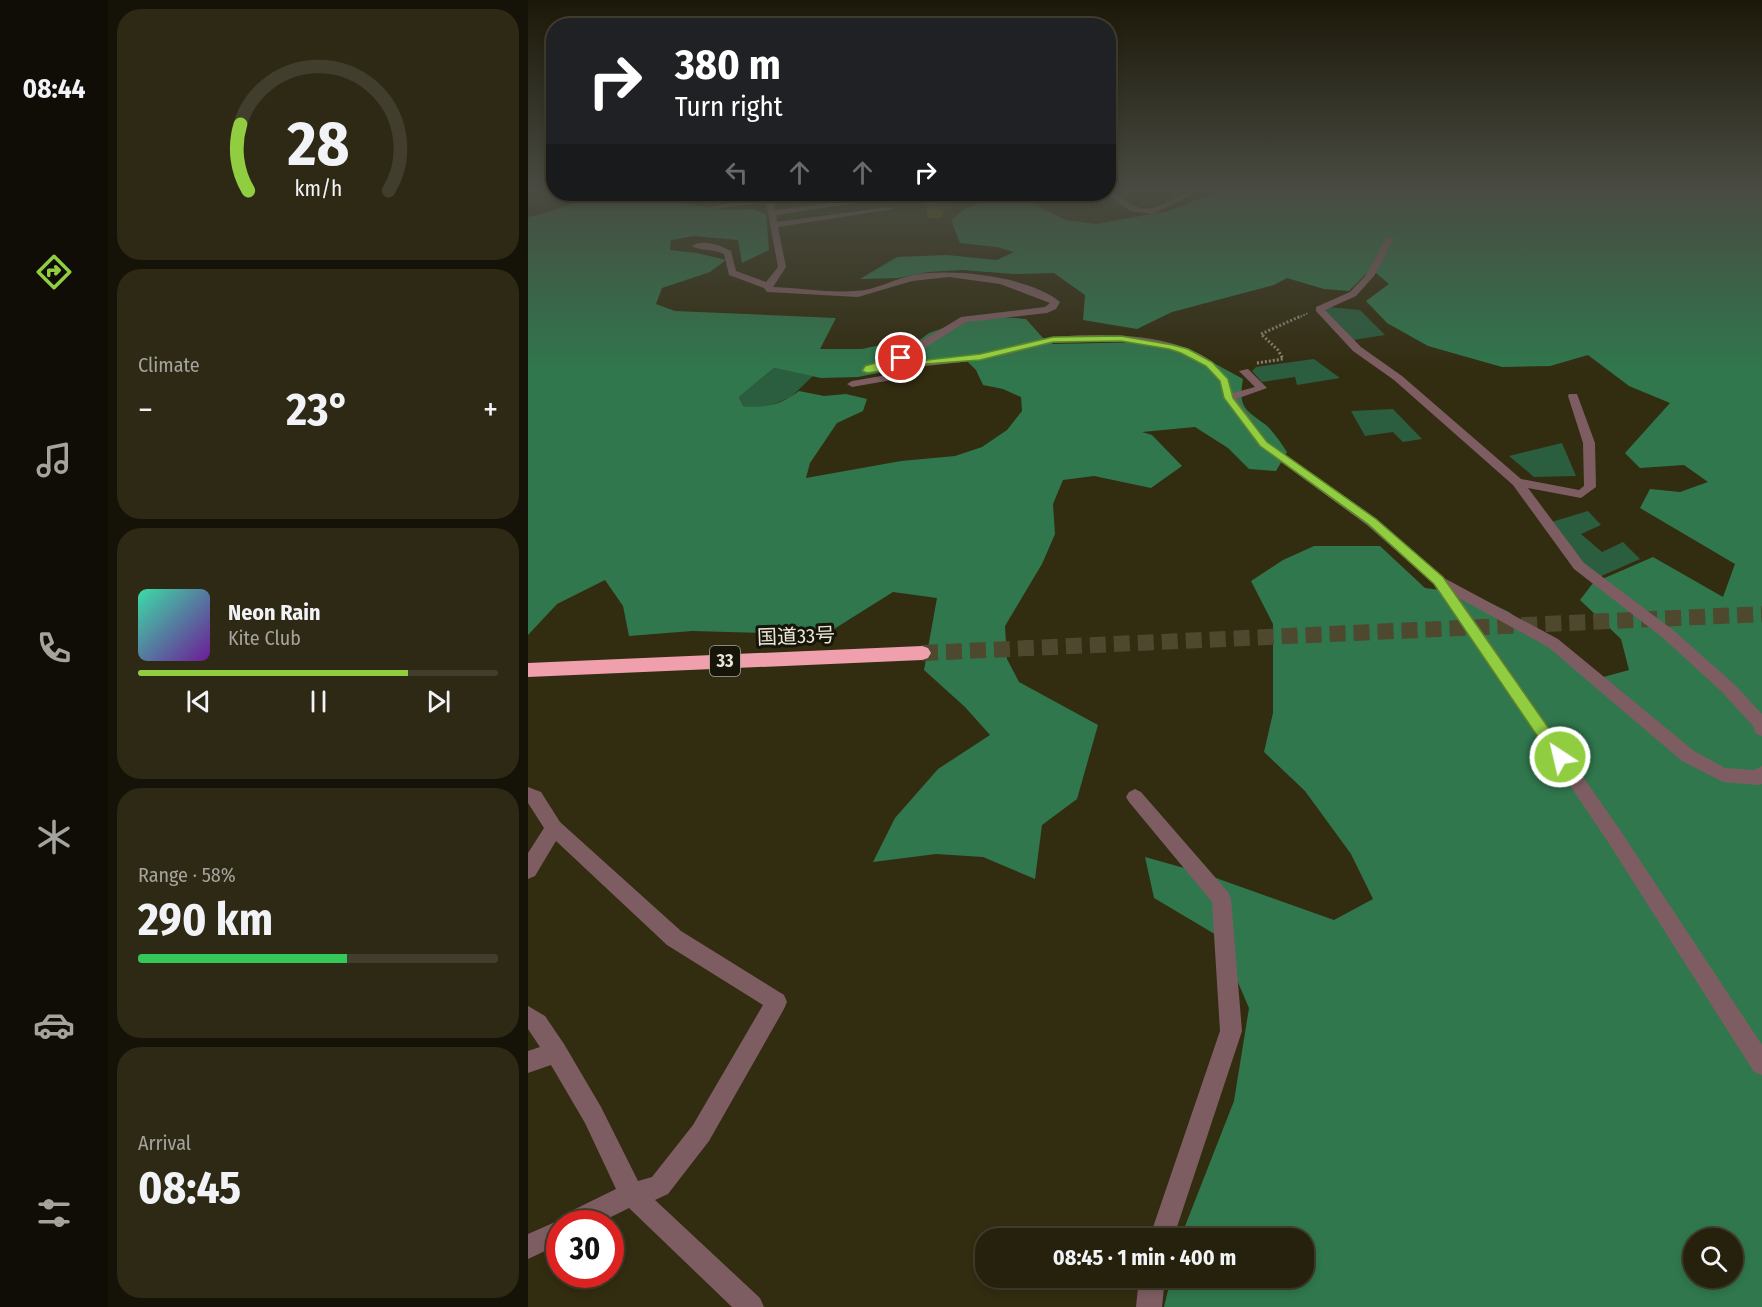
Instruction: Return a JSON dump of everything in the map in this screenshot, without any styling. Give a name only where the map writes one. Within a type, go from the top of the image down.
[{"type":"highway","name":"国道33号","points":[[528,670],[922,653]]},
{"type":"street","points":[[724,251],[728,253],[732,273],[768,286],[770,290],[860,294],[902,280],[943,272],[998,280],[1055,302],[1053,307],[1047,310],[964,319],[901,358],[868,368],[867,371],[980,357],[1053,340],[1121,338],[1156,342],[1185,351],[1209,364],[1225,381],[1229,398],[1263,444],[1372,522],[1439,580],[1553,643],[1688,756],[1724,775],[1758,778],[1762,773]]},
{"type":"street","points":[[768,286],[782,267],[779,251]]},
{"type":"street","points":[[1384,251],[1370,276],[1353,294],[1319,309],[1358,349],[1398,378],[1517,482],[1579,566],[1668,634],[1728,688],[1760,723],[1762,729]]},
{"type":"street","points":[[852,384],[877,381],[960,359]]},
{"type":"street","points":[[1229,398],[1262,388],[1244,371]]},
{"type":"street","points":[[1517,482],[1581,494],[1590,487],[1589,443],[1574,396]]},
{"type":"street","points":[[1439,580],[1614,836],[1762,1064]]},
{"type":"street","points":[[528,795],[535,797],[554,828],[674,938],[777,1002],[701,1133],[660,1186],[632,1195],[601,1210]]},
{"type":"street","points":[[1135,797],[1221,899],[1231,1031],[1165,1228]]},
{"type":"street","points":[[528,870],[554,828]]},
{"type":"street","points":[[528,1016],[538,1023],[593,1115],[632,1195],[751,1307]]},
{"type":"street","points":[[528,1062],[555,1052]]},
{"type":"street","points":[[528,1247],[546,1238]]},
{"type":"street","points":[[1149,1307],[1151,1288]]},
{"type":"path","points":[[1244,371],[1250,364],[1283,359],[1278,350],[1261,334],[1319,309]]},
{"type":"green space","points":[[528,251],[679,251],[726,260],[710,272],[662,288],[656,304],[675,311],[836,318],[820,349],[862,349],[894,342],[917,342],[929,333],[964,321],[1001,317],[1026,319],[1043,338],[1053,344],[1150,342],[1192,351],[1243,379],[1242,396],[1245,407],[1269,428],[1287,452],[1276,471],[1249,469],[1228,448],[1195,427],[1142,432],[1152,435],[1182,466],[1151,488],[1094,476],[1063,480],[1053,504],[1055,534],[1042,564],[1005,626],[1007,659],[1019,682],[1098,725],[1077,799],[1042,825],[1035,879],[983,857],[936,854],[873,862],[895,818],[938,769],[990,735],[965,707],[924,670],[937,598],[893,592],[834,629],[796,634],[692,631],[629,636],[623,606],[605,580],[557,604],[528,635]],"holes":[[[966,360],[976,370],[983,385],[1003,389],[1021,397],[1022,411],[1007,430],[982,447],[955,456],[901,461],[806,478],[810,463],[837,423],[863,411],[867,399],[846,394],[824,396],[799,391],[773,404],[751,407],[743,406],[739,397],[774,368],[821,378],[858,377],[924,364]]]},
{"type":"green space","points":[[740,251],[767,251],[742,263]]},
{"type":"green space","points":[[1011,251],[1762,251],[1762,1307],[1164,1307],[1169,1288],[1314,1288],[1314,1228],[1184,1228],[1234,1101],[1249,1008],[1218,936],[1154,898],[1145,857],[1202,873],[1334,920],[1373,899],[1351,854],[1305,791],[1264,752],[1273,713],[1273,624],[1251,581],[1283,560],[1314,546],[1380,546],[1425,588],[1471,594],[1509,612],[1596,679],[1629,670],[1621,639],[1580,600],[1593,583],[1653,557],[1723,597],[1735,564],[1640,508],[1650,489],[1680,492],[1708,482],[1684,465],[1640,468],[1625,453],[1670,403],[1629,386],[1588,355],[1550,366],[1502,367],[1428,346],[1387,323],[1366,301],[1389,284],[1376,273],[1367,273],[1349,291],[1324,289],[1287,278],[1274,285],[1172,312],[1137,329],[1083,320],[1085,295],[1054,273],[1014,274],[962,270],[928,272],[898,278],[860,279],[897,257],[947,255],[997,260],[1014,252]]},
{"type":"green space","points":[[1329,307],[1360,310],[1385,335],[1353,340],[1323,309]]},
{"type":"green space","points":[[1314,359],[1340,378],[1297,385],[1295,377],[1262,382],[1252,371],[1256,367]]},
{"type":"green space","points":[[774,368],[813,376],[791,397],[762,409],[743,406],[739,397]]},
{"type":"green space","points":[[1393,409],[1422,439],[1403,442],[1393,432],[1365,436],[1351,411]]},
{"type":"green space","points":[[1562,443],[1576,476],[1534,477],[1509,456]]},
{"type":"green space","points":[[1588,511],[1601,525],[1581,534],[1602,552],[1623,542],[1640,559],[1599,577],[1580,564],[1548,523]]},
{"type":"tunnel","points":[[922,653],[1762,614]]},
{"type":"route","points":[[901,358],[868,368],[867,371],[925,362],[980,357],[1053,340],[1121,338],[1170,346],[1209,364],[1225,381],[1229,398],[1263,444],[1288,464],[1331,490],[1439,580],[1560,757]]}]
